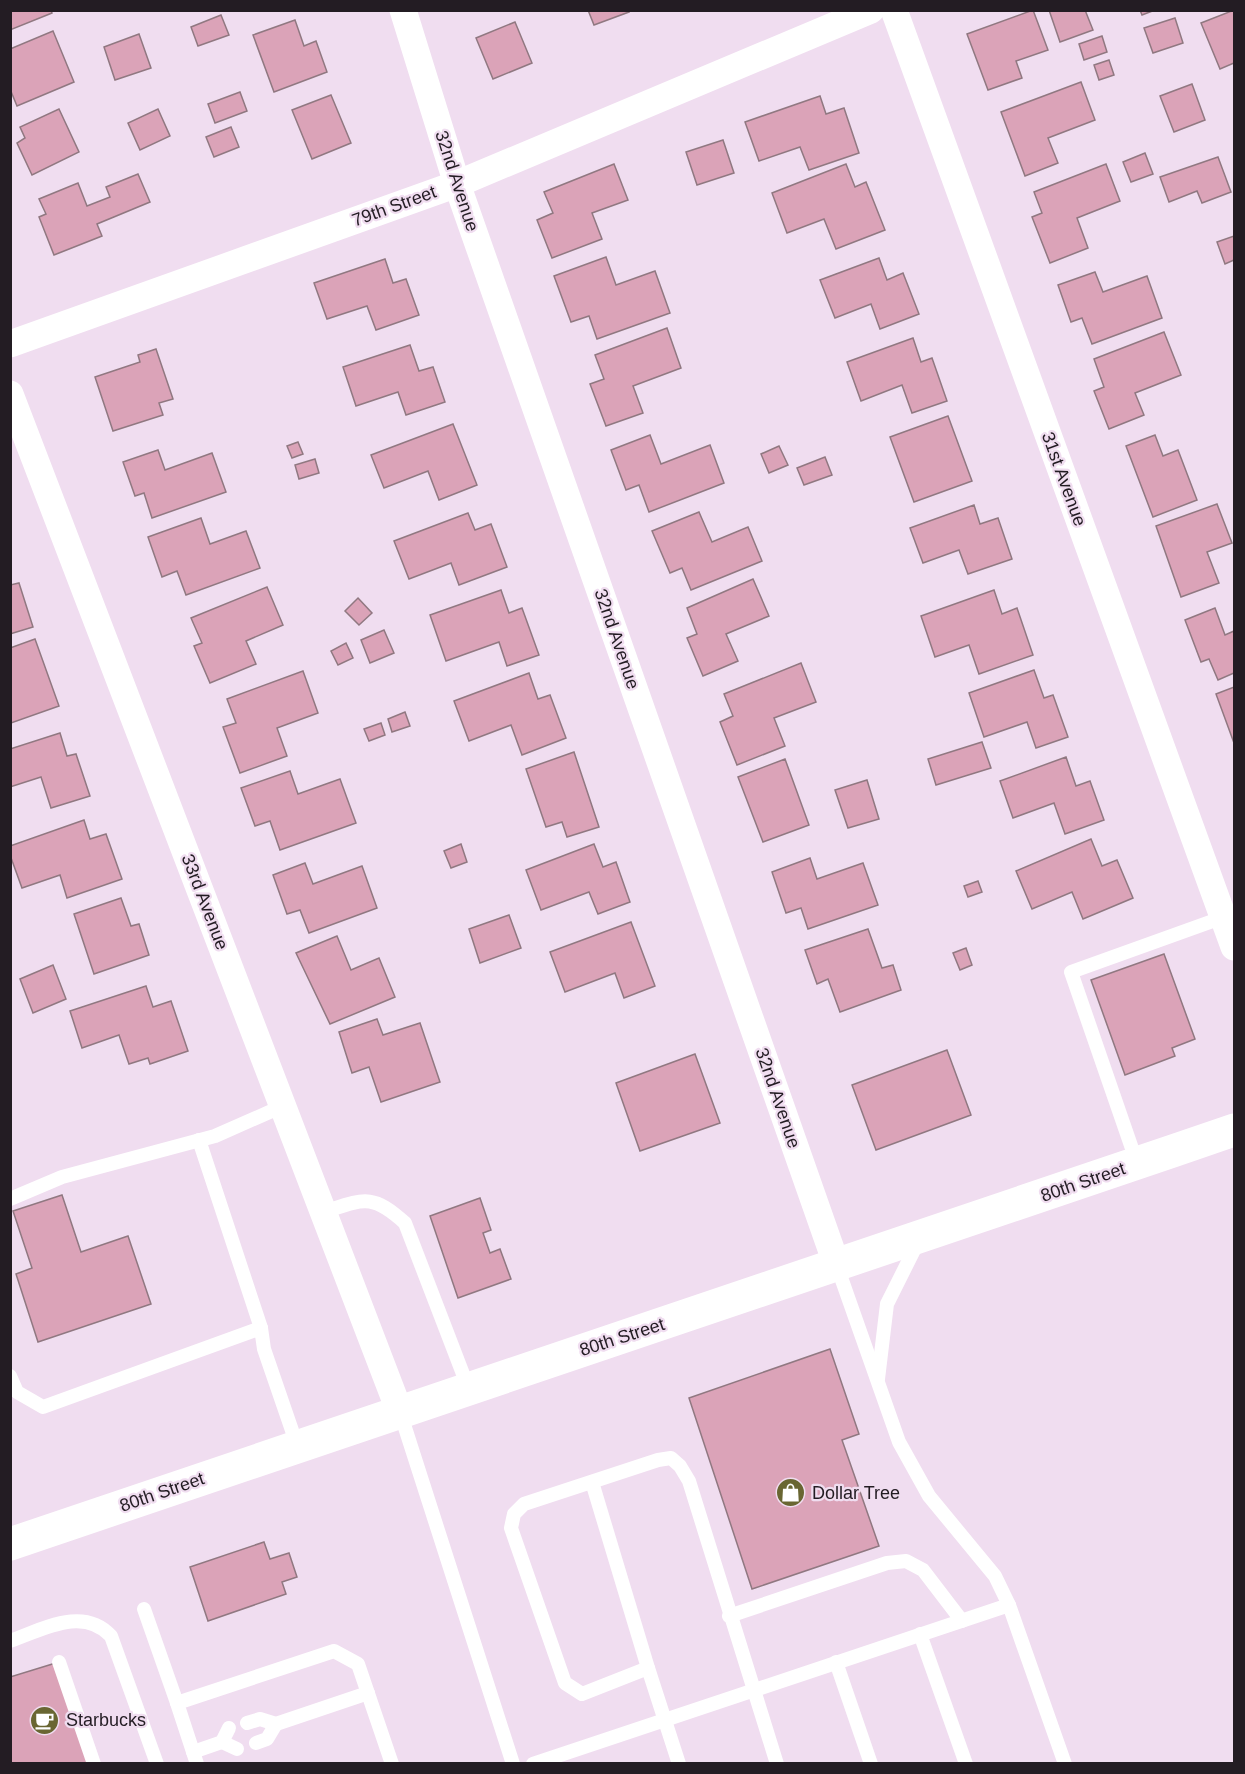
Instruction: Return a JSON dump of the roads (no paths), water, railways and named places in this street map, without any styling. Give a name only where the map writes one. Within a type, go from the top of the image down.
[{"type":"street","name":"32nd Avenue","points":[[404,10],[457,183],[837,1266]]},
{"type":"street","name":"79th Street","points":[[10,344],[457,183],[871,10]]},
{"type":"street","name":"31st Avenue","points":[[894,10],[1234,947]]},
{"type":"street","name":"33rd Avenue","points":[[10,394],[399,1410]]},
{"type":"street","name":"80th Street","points":[[10,1544],[399,1410],[920,1239],[1234,1130]]},
{"type":"lane","points":[[1137,1163],[1071,972],[1224,917]]},
{"type":"lane","points":[[10,1199],[62,1177],[215,1136],[283,1106]]},
{"type":"lane","points":[[199,1140],[261,1328],[264,1349],[297,1445]]},
{"type":"lane","points":[[324,1212],[361,1200],[385,1205],[405,1223],[468,1387]]},
{"type":"lane","points":[[877,1384],[887,1304],[920,1239]]},
{"type":"lane","points":[[837,1266],[899,1442],[929,1496],[995,1576],[1009,1605],[1065,1764]]},
{"type":"lane","points":[[10,1376],[17,1392],[43,1407],[261,1328]]},
{"type":"lane","points":[[399,1410],[513,1764]]},
{"type":"lane","points":[[648,1668],[582,1694],[565,1683],[511,1528],[514,1514],[524,1504],[658,1460],[671,1458],[680,1466],[689,1481],[752,1690],[777,1764]]},
{"type":"lane","points":[[592,1482],[679,1764]]},
{"type":"lane","points":[[729,1616],[887,1563],[906,1561],[923,1570],[962,1621]]},
{"type":"lane","points":[[533,1764],[575,1757],[664,1720],[1009,1605]]},
{"type":"lane","points":[[144,1609],[195,1758],[222,1742],[229,1728]]},
{"type":"lane","points":[[10,1641],[80,1619],[100,1624],[111,1636],[157,1764]]},
{"type":"lane","points":[[920,1634],[966,1764]]},
{"type":"lane","points":[[177,1703],[334,1651],[358,1664],[392,1764]]},
{"type":"lane","points":[[59,1662],[93,1764]]},
{"type":"lane","points":[[836,1662],[871,1764]]},
{"type":"lane","points":[[247,1723],[260,1719],[276,1724],[368,1693]]},
{"type":"lane","points":[[256,1743],[267,1739],[276,1724]]},
{"type":"lane","points":[[222,1742],[237,1749]]},
{"type":"place","name":"Dollar Tree","points":[[791,1493]]},
{"type":"place","name":"Starbucks","points":[[45,1720]]}]
